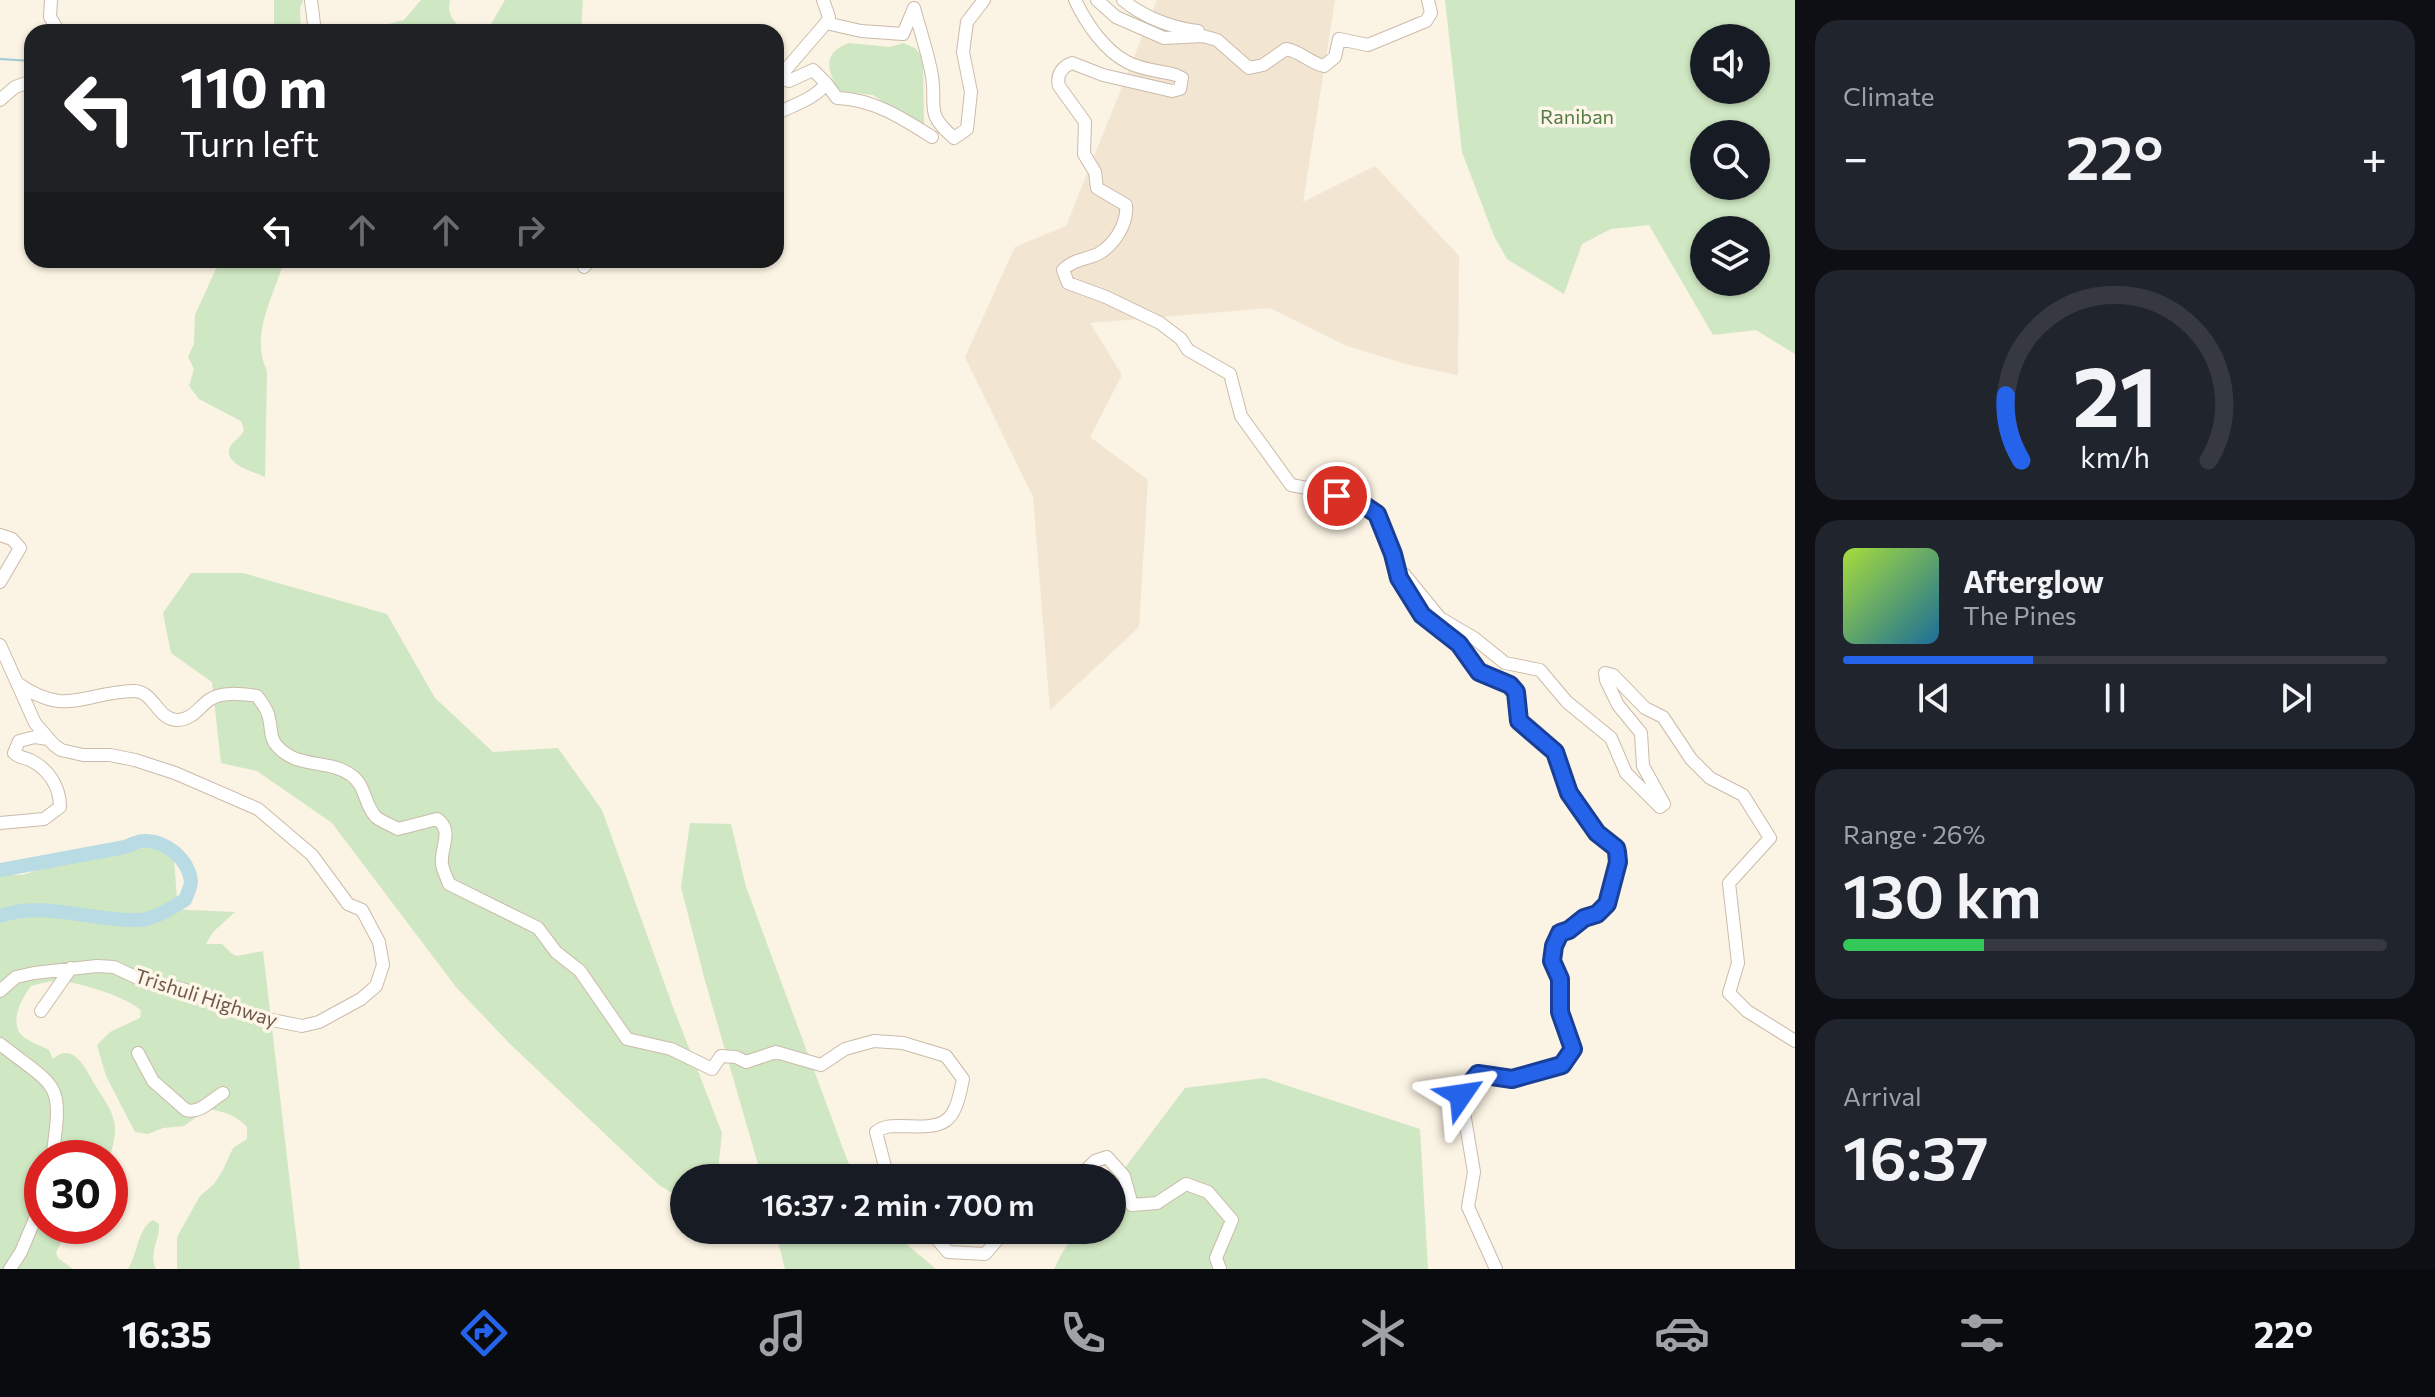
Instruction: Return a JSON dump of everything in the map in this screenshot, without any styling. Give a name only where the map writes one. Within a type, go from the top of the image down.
[{"type":"street","points":[[51,0],[50,17],[54,24]]},
{"type":"street","points":[[311,0],[314,24]]},
{"type":"street","points":[[784,72],[826,23],[829,17],[823,0]]},
{"type":"street","points":[[826,23],[861,31],[903,34],[914,8],[933,79],[932,106],[938,125],[954,138],[967,129],[969,117],[971,92],[963,52],[967,22],[984,0]]},
{"type":"street","points":[[1075,0],[1086,21],[1113,52],[1128,63],[1176,75],[1182,78],[1182,84],[1180,89],[1172,91],[1103,75],[1072,63],[1065,65],[1060,72],[1057,79],[1059,86],[1085,122],[1084,154],[1095,172],[1097,188],[1126,205],[1127,213],[1109,246],[1097,254],[1070,263],[1063,270],[1068,283],[1160,323],[1181,339],[1188,350],[1230,374],[1241,416],[1291,485],[1307,488],[1326,499],[1337,496],[1353,498],[1377,514],[1399,578],[1422,615],[1459,644],[1479,672],[1510,685],[1516,692],[1519,721],[1555,752],[1569,793],[1597,833],[1616,848],[1618,862],[1607,904],[1597,914],[1560,933],[1554,946],[1552,961],[1562,988],[1560,1012],[1573,1049],[1562,1065],[1512,1079],[1478,1074],[1461,1095],[1474,1172],[1468,1207],[1496,1269]]},
{"type":"street","points":[[1097,0],[1116,17],[1164,38],[1203,36],[1217,40],[1249,68],[1263,65],[1286,49],[1295,50],[1315,64],[1324,66],[1332,61],[1339,48],[1339,39],[1368,45],[1426,21],[1431,13],[1428,0]]},
{"type":"street","points":[[1123,0],[1146,14],[1186,30],[1200,31],[1203,36]]},
{"type":"street","points":[[784,80],[789,81],[813,70],[837,98],[853,98],[884,108],[932,137]]},
{"type":"street","points":[[784,109],[820,93],[826,83]]},
{"type":"street","points":[[0,100],[24,84]]},
{"type":"street","points":[[0,535],[12,539],[20,548],[0,582]]},
{"type":"street","points":[[1395,563],[1440,618],[1474,638],[1505,663],[1540,670],[1567,702],[1611,738],[1626,773],[1660,807],[1664,804],[1643,766],[1641,733],[1618,705],[1605,673],[1613,675],[1645,708],[1663,717],[1691,759],[1710,778],[1743,795],[1770,838],[1729,883],[1738,963],[1729,993],[1747,1011],[1795,1041]]},
{"type":"street","points":[[0,645],[35,723],[48,739]]},
{"type":"street","points":[[17,683],[37,694],[68,703],[110,693],[143,692],[158,709],[172,719],[180,720],[195,714],[212,698],[238,694],[257,696],[266,709],[272,741],[279,749],[315,766],[331,765],[353,776],[364,789],[368,805],[377,818],[398,829],[437,819],[443,823],[446,837],[442,866],[449,884],[538,928],[556,952],[580,971],[627,1039],[671,1049],[712,1069],[721,1056],[736,1057],[746,1062],[776,1052],[821,1065],[845,1049],[874,1041],[903,1043],[946,1056],[963,1079],[958,1105],[947,1121],[933,1127],[885,1126],[876,1132],[884,1164]]},
{"type":"street","points":[[0,823],[44,819],[60,807],[57,786],[51,777],[37,764],[14,753],[19,741],[26,738],[48,739]]},
{"type":"street","name":"Trishuli Highway","points":[[0,991],[16,977],[71,968],[114,967],[144,981],[183,989],[267,1021],[302,1026],[319,1022],[361,999],[376,986],[383,965],[379,942],[362,910],[348,904],[319,863],[258,809],[175,773],[135,760],[68,752],[48,739]]},
{"type":"street","points":[[41,1011],[71,968]]},
{"type":"street","points":[[0,1044],[46,1078],[55,1093],[58,1119],[55,1140]]},
{"type":"street","points":[[138,1053],[153,1081],[186,1110],[198,1110],[223,1093]]},
{"type":"street","points":[[1092,1164],[1107,1157],[1113,1164]]},
{"type":"street","points":[[1126,1183],[1132,1205],[1157,1203],[1186,1184],[1208,1192],[1232,1220],[1216,1258],[1220,1269]]},
{"type":"street","points":[[10,1269],[24,1244]]},
{"type":"street","points":[[941,1244],[948,1252],[985,1254],[994,1244]]},
{"type":"shaded area","points":[[1157,0],[1335,0],[1303,202],[1375,166],[1459,256],[1458,375],[1409,365],[1347,346],[1270,308],[1090,323],[1122,375],[1090,437],[1148,480],[1139,627],[1050,710],[1033,497],[965,357],[1015,247],[1066,226]]},
{"type":"green space","points":[[274,0],[303,0],[301,24],[274,24]]},
{"type":"green space","points":[[421,0],[450,0],[449,11],[458,24],[389,24],[404,20]]},
{"type":"green space","points":[[505,0],[583,0],[582,24],[491,24]]},
{"type":"green space","name":"Raniban","points":[[1445,0],[1795,0],[1795,354],[1756,330],[1713,335],[1690,296],[1770,296],[1770,216],[1690,216],[1690,295],[1649,225],[1611,229],[1582,244],[1564,294],[1507,259],[1494,236],[1462,152]]},
{"type":"green space","points":[[849,43],[890,47],[903,43],[915,48],[923,58],[924,125],[905,117],[873,95],[838,91],[829,63],[834,52]]},
{"type":"green space","points":[[216,268],[281,268],[262,329],[262,357],[267,371],[265,477],[240,466],[230,457],[231,445],[244,430],[241,421],[199,399],[189,386],[194,369],[188,357],[194,344],[195,315]]},
{"type":"green space","points":[[191,573],[243,573],[387,614],[435,698],[493,752],[558,748],[602,810],[722,1133],[719,1164],[670,1164],[670,1192],[659,1185],[509,1043],[456,987],[332,823],[257,771],[221,763],[212,682],[171,653],[163,613]]},
{"type":"green space","points":[[690,823],[731,824],[746,887],[849,1164],[758,1164],[681,887]]},
{"type":"green space","points":[[150,847],[164,850],[174,859],[177,899],[167,909],[235,912],[213,932],[206,944],[222,944],[237,956],[263,951],[300,1269],[177,1269],[177,1237],[200,1196],[222,1172],[233,1148],[247,1139],[247,1127],[229,1114],[207,1109],[184,1126],[163,1128],[148,1134],[135,1132],[106,1076],[97,1045],[110,1032],[140,1018],[141,1011],[102,991],[57,981],[31,986],[20,1005],[17,1027],[25,1038],[49,1050],[53,1059],[68,1053],[80,1061],[111,1112],[115,1125],[114,1140],[24,1140],[24,1244],[60,1244],[56,1253],[58,1258],[73,1269],[0,1269],[0,874],[22,875],[61,863]]},
{"type":"green space","points":[[1264,1078],[1420,1129],[1428,1269],[1054,1269],[1068,1244],[1126,1244],[1126,1166],[1185,1088]]},
{"type":"green space","points":[[153,1220],[159,1224],[153,1257],[156,1269],[128,1269],[144,1229]]},
{"type":"green space","points":[[779,1244],[906,1244],[936,1269],[785,1269]]},
{"type":"waterway","points":[[0,59],[24,60]]},
{"type":"waterway","points":[[0,870],[144,841],[160,844],[175,852],[185,865],[191,881],[185,900],[145,919],[121,920],[35,910],[0,916]]},
{"type":"route","points":[[1337,496],[1353,498],[1377,514],[1399,578],[1422,615],[1459,644],[1479,672],[1510,685],[1516,692],[1519,721],[1528,732],[1555,752],[1562,765],[1569,793],[1597,833],[1617,852],[1618,862],[1607,904],[1597,914],[1560,933],[1554,946],[1552,961],[1562,988],[1560,1012],[1573,1049],[1562,1065],[1512,1079],[1478,1074],[1461,1095]]}]
